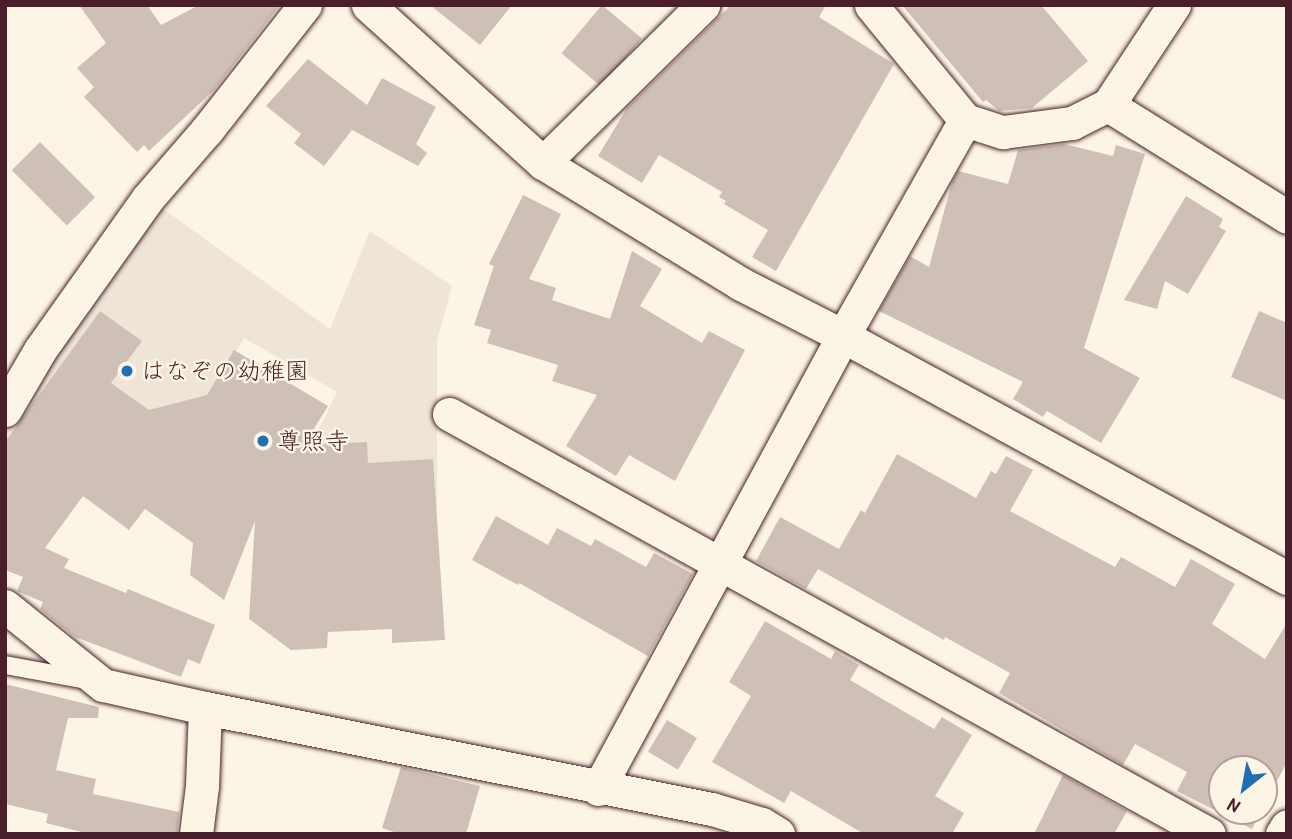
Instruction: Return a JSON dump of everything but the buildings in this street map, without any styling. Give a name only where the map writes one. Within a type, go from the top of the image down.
[{"type":"street","points":[[5,410],[40,350],[148,198],[207,130],[305,5]]},
{"type":"street","points":[[368,5],[543,163],[741,284],[843,336],[1287,579]]},
{"type":"street","points":[[543,163],[703,5]]},
{"type":"street","points":[[871,5],[965,120],[1003,132],[1072,123],[1108,105],[1174,5]]},
{"type":"street","points":[[1108,105],[1287,217]]},
{"type":"street","points":[[598,789],[843,336],[965,120]]},
{"type":"street","points":[[449,414],[1209,834]]},
{"type":"street","points":[[5,607],[101,683],[205,708],[436,753],[598,789],[712,809],[766,830]]},
{"type":"street","points":[[196,834],[202,786],[205,708]]},
{"type":"street","points":[[1282,834],[1287,826]]},
{"type":"lane","points":[[5,665],[101,683]]},
{"type":"shaded area","name":"はなぞの幼稚園","points":[[148,198],[330,329],[370,231],[452,286],[437,341],[437,513],[352,513],[296,477],[337,392],[244,338],[196,420],[5,453],[5,418]]},
{"type":"place","name":"はなぞの幼稚園","points":[[127,371]]},
{"type":"place","name":"尊照寺","points":[[263,441]]}]
